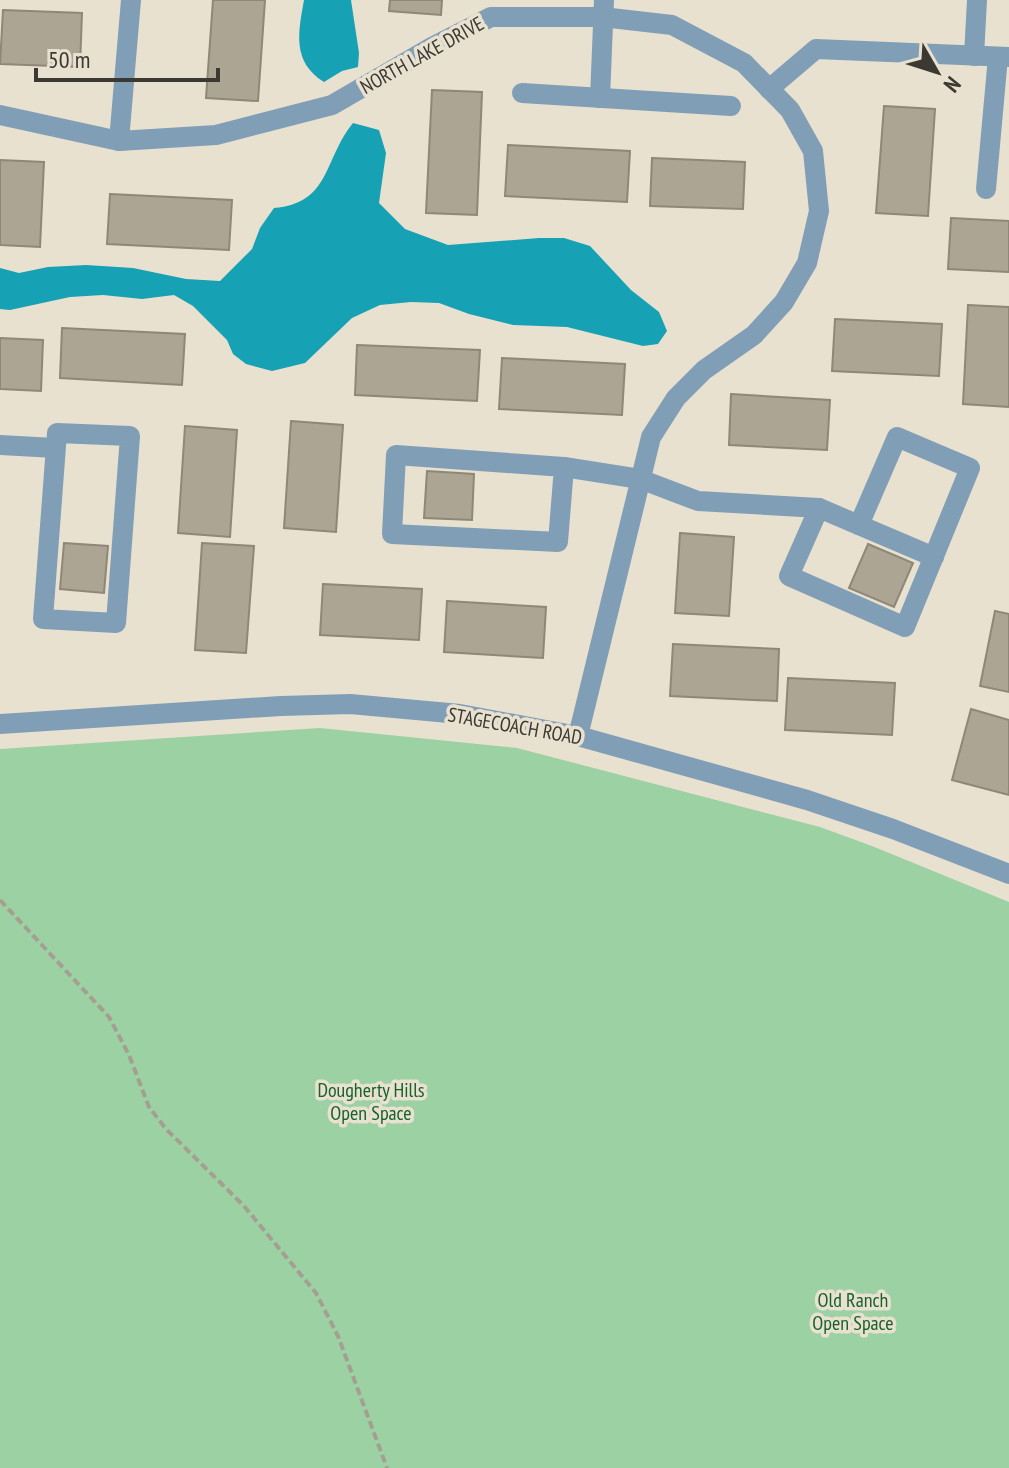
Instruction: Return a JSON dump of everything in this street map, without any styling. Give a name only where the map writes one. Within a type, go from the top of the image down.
[{"type":"street","points":[[119,141],[131,0]]},
{"type":"street","points":[[974,56],[977,0]]},
{"type":"street","points":[[600,98],[603,8]]},
{"type":"street","name":"NORTH LAKE DRIVE","points":[[0,115],[119,141],[216,135],[332,105],[491,17],[603,8],[672,25],[744,63],[790,110],[813,151],[819,211],[807,263],[784,302],[754,335],[704,370],[676,398],[651,437],[578,736]]},
{"type":"street","points":[[769,89],[816,49],[1004,57],[986,189]]},
{"type":"street","points":[[522,93],[731,106]]},
{"type":"street","points":[[57,433],[130,436],[116,623],[43,619],[55,448],[57,433]]},
{"type":"street","points":[[819,508],[789,576],[905,627],[970,468],[897,437],[859,525]]},
{"type":"street","points":[[0,445],[55,448]]},
{"type":"street","points":[[564,467],[558,542],[392,534],[396,455],[564,467],[640,479],[698,501],[819,508],[934,557]]},
{"type":"street","name":"STAGECOACH ROAD","points":[[0,724],[350,704],[460,714],[578,736],[807,800],[1009,874]]},
{"type":"path","points":[[0,900],[109,1017],[129,1055],[149,1107],[166,1129],[244,1206],[316,1293],[338,1336],[387,1468]]},
{"type":"green space","name":"Dougherty Hills Open Space","points":[[320,728],[517,748],[820,827],[1009,902],[1009,1468],[0,1468],[0,749]]},
{"type":"water","points":[[304,0],[351,0],[359,53],[358,67],[342,71],[324,82],[314,74],[302,56],[300,46]]},
{"type":"water","points":[[353,123],[379,130],[386,153],[379,203],[405,229],[448,245],[564,238],[590,246],[631,290],[659,312],[667,331],[658,344],[643,346],[567,327],[513,325],[439,303],[411,302],[380,305],[352,318],[305,363],[272,371],[246,364],[233,354],[227,340],[193,306],[174,295],[142,299],[103,295],[70,297],[10,310],[0,309],[0,268],[19,273],[48,267],[86,265],[133,268],[186,279],[220,281],[252,249],[260,228],[274,208],[293,204],[316,189]]},
{"type":"building","points":[[213,0],[265,0],[258,101],[206,98]]},
{"type":"building","points":[[390,0],[442,0],[441,15],[389,11]]},
{"type":"building","points":[[3,10],[82,13],[80,67],[0,64]]},
{"type":"building","points":[[432,90],[482,92],[477,215],[426,213]]},
{"type":"building","points":[[884,106],[935,109],[928,216],[876,213]]},
{"type":"building","points":[[508,145],[630,151],[627,202],[505,196]]},
{"type":"building","points":[[652,158],[745,162],[743,209],[650,206]]},
{"type":"building","points":[[0,160],[44,162],[40,247],[0,245]]},
{"type":"building","points":[[110,194],[232,200],[229,250],[107,244]]},
{"type":"building","points":[[951,218],[1009,221],[1009,272],[948,269]]},
{"type":"building","points":[[968,305],[1009,307],[1009,407],[963,404]]},
{"type":"building","points":[[835,319],[942,324],[939,376],[832,371]]},
{"type":"building","points":[[62,328],[185,334],[182,385],[60,378]]},
{"type":"building","points":[[0,338],[43,340],[41,391],[0,389]]},
{"type":"building","points":[[357,345],[480,350],[477,401],[355,395]]},
{"type":"building","points":[[502,358],[625,364],[622,415],[499,409]]},
{"type":"building","points":[[731,394],[830,400],[827,450],[729,445]]},
{"type":"building","points":[[291,421],[343,425],[336,532],[284,528]]},
{"type":"building","points":[[185,426],[237,430],[230,537],[178,533]]},
{"type":"building","points":[[427,471],[474,474],[472,520],[424,518]]},
{"type":"building","points":[[680,533],[734,537],[729,616],[675,613]]},
{"type":"building","points":[[64,543],[108,546],[104,593],[60,589]]},
{"type":"building","points":[[202,543],[254,546],[246,653],[195,650]]},
{"type":"building","points":[[868,544],[913,563],[894,607],[849,588]]},
{"type":"building","points":[[323,584],[422,589],[419,640],[320,635]]},
{"type":"building","points":[[447,601],[546,607],[543,658],[444,652]]},
{"type":"building","points":[[995,611],[1009,614],[1009,692],[980,686]]},
{"type":"building","points":[[673,644],[779,649],[777,701],[670,696]]},
{"type":"building","points":[[788,678],[895,683],[892,735],[785,730]]},
{"type":"building","points":[[971,709],[1009,720],[1009,795],[952,780]]},
{"type":"park label","name":"Old Ranch Open Space","points":[[853,1312]]}]
